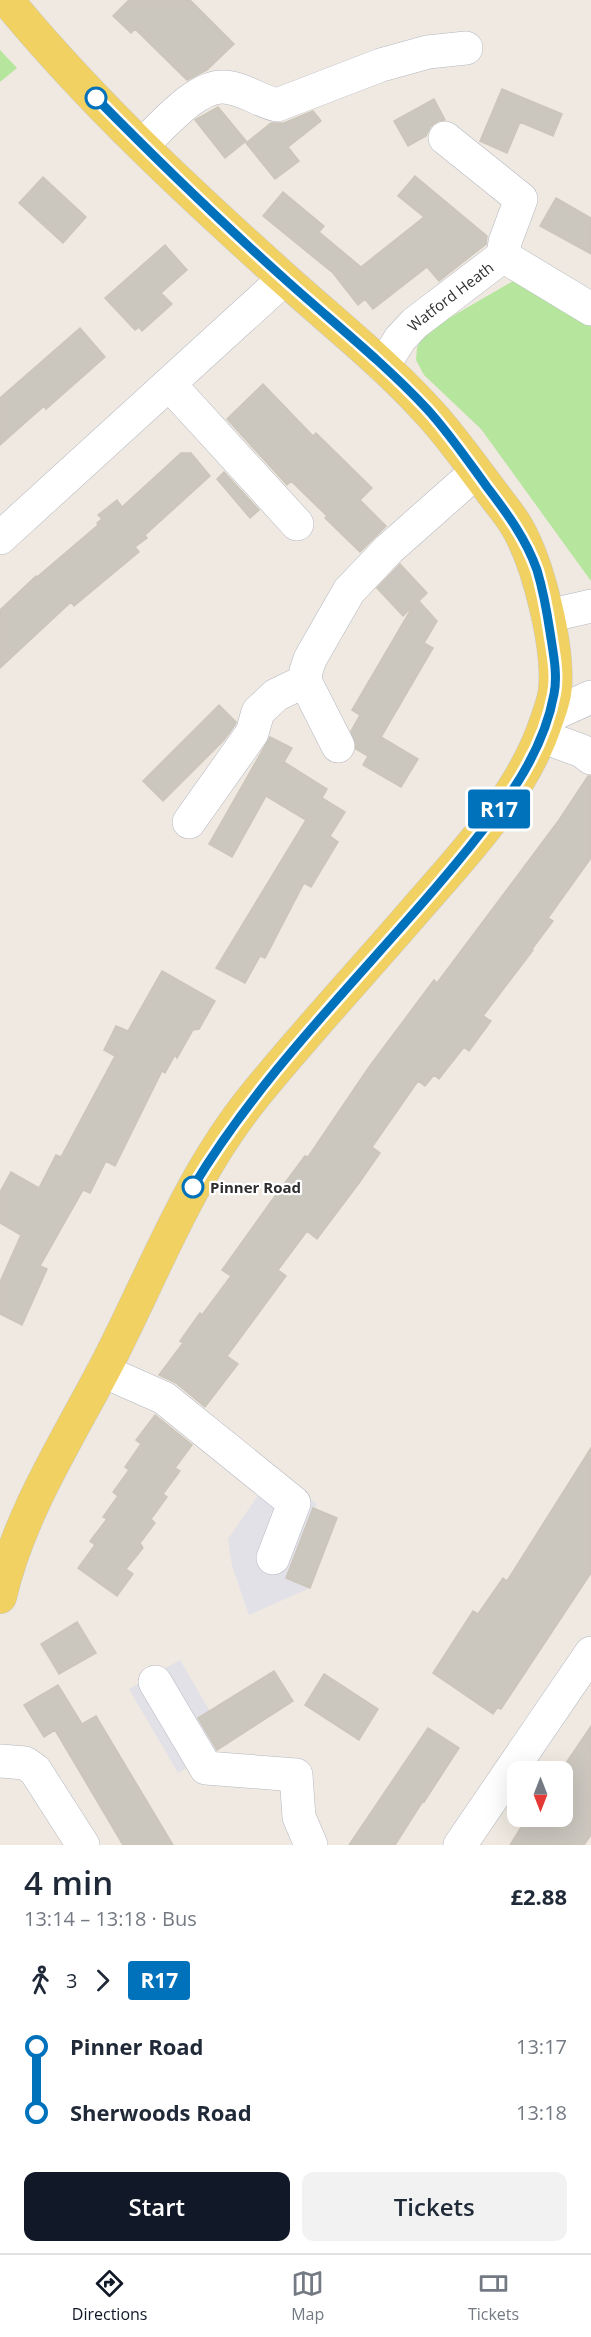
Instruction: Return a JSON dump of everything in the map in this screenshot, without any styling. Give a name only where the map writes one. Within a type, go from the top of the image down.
[{"type":"main road","points":[[0,1597],[5,1575],[30,1510],[103,1371],[189,1194],[219,1144],[254,1096],[457,862],[498,811],[526,769],[545,726],[555,690],[554,659],[548,616],[537,571],[517,528],[428,411],[383,366],[284,279],[142,146],[49,51],[7,0]]},
{"type":"street","points":[[142,146],[194,98],[210,88],[225,87],[242,91],[278,105],[381,65],[428,52],[466,48]]},
{"type":"street","points":[[446,138],[521,199],[505,242],[503,256]]},
{"type":"street","name":"Watford Heath","points":[[383,366],[400,339],[415,323],[503,256],[591,309]]},
{"type":"street","points":[[0,538],[284,279]]},
{"type":"street","points":[[170,385],[297,524]]},
{"type":"street","points":[[338,746],[305,681],[310,659],[349,591],[389,549],[476,472]]},
{"type":"street","points":[[548,616],[591,606]]},
{"type":"street","points":[[189,822],[252,733],[258,712],[276,694],[305,681]]},
{"type":"street","points":[[591,697],[545,726],[591,758]]},
{"type":"street","points":[[103,1371],[164,1398],[294,1503],[273,1558]]},
{"type":"street","points":[[460,1845],[591,1653]]},
{"type":"street","points":[[155,1682],[206,1768],[296,1774],[300,1816],[311,1845]]},
{"type":"street","points":[[0,1761],[25,1763],[35,1770],[83,1845]]},
{"type":"shaded area","points":[[274,1472],[317,1504],[286,1578],[310,1588],[249,1615],[232,1566],[228,1539]]},
{"type":"shaded area","points":[[180,1660],[229,1744],[178,1773],[129,1689]]},
{"type":"green space","points":[[0,50],[17,68],[0,82]]},
{"type":"green space","points":[[520,277],[591,322],[591,581],[481,429],[424,375],[416,360],[417,348],[425,332]]},
{"type":"building","points":[[129,0],[190,0],[234,44],[207,70],[187,80],[135,29],[131,33],[113,16]]},
{"type":"building","points":[[502,89],[562,114],[553,136],[520,122],[507,153],[480,141]]},
{"type":"building","points":[[434,99],[445,120],[438,121],[430,127],[426,136],[408,146],[394,121]]},
{"type":"building","points":[[218,107],[246,141],[225,158],[195,120]]},
{"type":"building","points":[[313,111],[321,121],[288,147],[299,161],[275,179],[246,143],[271,123],[284,123]]},
{"type":"building","points":[[415,176],[487,236],[486,244],[439,281],[427,267],[373,309],[365,299],[358,305],[333,273],[263,216],[283,192],[324,226],[319,232],[361,267],[424,217],[398,196]]},
{"type":"building","points":[[43,177],[86,217],[63,243],[19,203]]},
{"type":"building","points":[[556,198],[591,218],[591,254],[540,226]]},
{"type":"building","points":[[165,245],[187,270],[161,293],[172,304],[142,331],[139,327],[135,330],[105,298]]},
{"type":"building","points":[[80,328],[105,357],[46,409],[44,406],[0,445],[0,398]]},
{"type":"building","points":[[263,384],[313,436],[316,433],[372,488],[360,500],[386,526],[360,552],[291,481],[287,485],[227,419]]},
{"type":"building","points":[[181,453],[191,453],[210,476],[145,535],[147,538],[135,547],[139,552],[74,606],[71,602],[0,668],[0,610],[36,576],[98,525],[97,523],[102,519],[98,515],[117,500],[122,507]]},
{"type":"building","points":[[224,472],[259,510],[250,518],[217,479]]},
{"type":"building","points":[[400,564],[427,593],[419,601],[437,621],[424,643],[433,648],[381,737],[418,759],[401,787],[363,765],[368,756],[356,749],[351,731],[360,715],[352,710],[413,606],[403,616],[377,588]]},
{"type":"building","points":[[219,705],[236,722],[235,725],[224,740],[163,801],[143,781]]},
{"type":"building","points":[[270,737],[292,748],[284,762],[327,789],[322,798],[345,812],[330,836],[338,842],[311,887],[304,883],[265,958],[260,956],[245,983],[216,968],[306,820],[266,796],[232,857],[209,844]]},
{"type":"building","points":[[588,776],[591,776],[591,858],[548,918],[553,921],[483,1016],[491,1021],[469,1051],[464,1047],[439,1079],[434,1075],[425,1086],[418,1081],[372,1147],[380,1153],[359,1183],[317,1239],[307,1231],[278,1270],[286,1276],[227,1356],[238,1364],[205,1407],[176,1383],[159,1375],[183,1343],[180,1341],[200,1313],[202,1315],[231,1276],[222,1270],[305,1156],[308,1157],[369,1067],[434,980],[437,983],[559,820]]},
{"type":"building","points":[[162,971],[215,1001],[199,1029],[193,1030],[177,1058],[175,1055],[165,1073],[162,1071],[115,1166],[106,1161],[90,1193],[83,1190],[40,1266],[47,1269],[22,1325],[0,1314],[0,1282],[21,1235],[0,1223],[0,1192],[11,1172],[39,1188],[56,1155],[61,1157],[115,1056],[104,1050],[116,1026],[128,1031]]},
{"type":"building","points":[[155,1415],[192,1445],[175,1468],[180,1471],[163,1494],[167,1497],[151,1519],[155,1523],[140,1543],[143,1548],[126,1569],[133,1574],[117,1596],[78,1568],[95,1545],[90,1541],[107,1519],[103,1517],[118,1496],[113,1492],[129,1470],[125,1467],[141,1444],[136,1440]]},
{"type":"building","points":[[591,1448],[591,1573],[501,1709],[497,1708],[493,1714],[433,1673],[473,1611],[478,1614],[503,1578],[507,1581]]},
{"type":"building","points":[[313,1508],[337,1518],[310,1588],[286,1578]]},
{"type":"building","points":[[77,1622],[96,1653],[59,1674],[41,1644]]},
{"type":"building","points":[[274,1671],[293,1701],[217,1750],[198,1718]]},
{"type":"building","points":[[324,1674],[378,1709],[359,1740],[305,1705]]},
{"type":"building","points":[[58,1685],[82,1724],[96,1716],[173,1845],[123,1845],[55,1730],[44,1737],[24,1705]]},
{"type":"building","points":[[591,1726],[591,1835],[584,1845],[510,1845],[521,1827],[573,1827],[573,1761],[567,1761]]},
{"type":"building","points":[[428,1728],[459,1748],[395,1845],[349,1845]]},
{"type":"bus line","name":"R17","points":[[96,98],[142,146],[284,279],[383,366],[428,411],[517,528],[537,571],[548,616],[554,659],[555,690],[549,716],[526,769],[498,811],[457,862],[254,1096],[219,1144],[193,1187]]},
{"type":"place","name":"Pinner Road","points":[[193,1187]]}]
